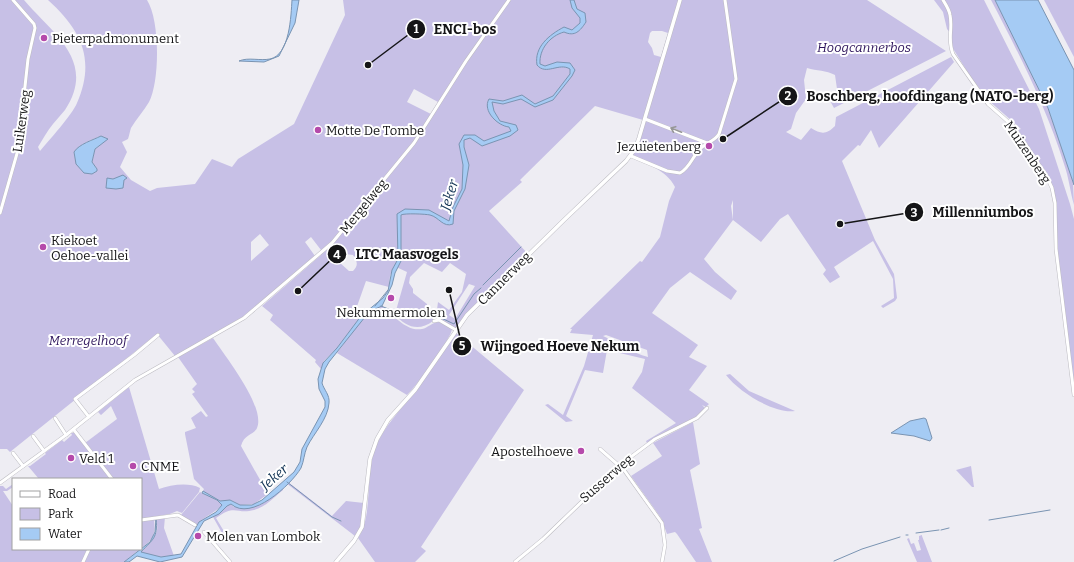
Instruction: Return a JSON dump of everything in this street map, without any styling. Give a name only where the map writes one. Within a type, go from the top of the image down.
[{"type":"main road","name":"Cannerweg","points":[[336,562],[354,541],[362,527],[368,467],[382,429],[392,414],[415,390],[456,330],[481,300],[631,156],[639,140],[680,0]]},
{"type":"street","name":"Luikerweg","points":[[0,213],[18,150],[28,59],[35,28],[34,24],[13,0]]},
{"type":"street","name":"Mergelweg","points":[[0,483],[74,430],[140,377],[244,318],[337,238],[414,143],[466,61],[510,0]]},
{"type":"street","points":[[631,156],[664,170],[678,173],[685,169],[696,153],[707,143],[716,138],[721,130],[736,79],[725,0]]},
{"type":"street","name":"Muizenberg","points":[[943,0],[950,13],[949,36],[953,54],[988,104],[1013,126],[1046,175],[1052,188],[1056,203],[1057,257],[1074,395]]},
{"type":"street","points":[[645,119],[707,143]]},
{"type":"street","points":[[434,321],[439,320],[456,330]]},
{"type":"street","points":[[89,417],[75,399],[158,335]]},
{"type":"street","name":"Susserweg","points":[[515,562],[542,539],[620,464],[655,439],[697,418],[707,408]]},
{"type":"street","points":[[55,418],[66,436]]},
{"type":"street","points":[[74,430],[111,478]]},
{"type":"street","points":[[33,436],[44,451]]},
{"type":"street","points":[[600,449],[620,464],[662,523],[665,545],[662,562]]},
{"type":"street","points":[[13,453],[23,466]]},
{"type":"street","points":[[142,520],[178,515],[195,525]]},
{"type":"street","points":[[204,532],[230,562]]},
{"type":"street","points":[[83,562],[88,550]]},
{"type":"green space","points":[[0,0],[24,0],[58,37],[67,49],[74,63],[76,77],[74,93],[65,110],[49,129],[38,147],[40,151],[65,121],[77,103],[83,87],[85,73],[85,59],[77,34],[60,11],[48,0],[147,0],[154,21],[156,36],[157,66],[155,80],[153,92],[149,102],[131,128],[128,139],[122,142],[127,152],[120,167],[131,180],[150,191],[157,188],[195,184],[212,159],[232,167],[238,159],[294,124],[345,15],[343,0],[867,0],[946,51],[834,108],[829,99],[837,89],[835,75],[828,72],[807,68],[804,80],[806,99],[796,113],[791,129],[786,132],[801,140],[811,128],[823,133],[829,131],[835,126],[836,117],[951,57],[954,62],[879,148],[871,130],[860,146],[858,145],[842,161],[875,240],[894,274],[897,298],[895,301],[883,308],[881,306],[894,298],[893,279],[873,241],[834,267],[840,277],[830,283],[823,274],[826,270],[788,214],[780,219],[761,242],[733,220],[704,259],[715,272],[737,291],[731,300],[690,272],[670,288],[652,313],[698,345],[689,357],[707,366],[689,390],[709,404],[706,407],[702,405],[706,409],[700,415],[647,443],[646,441],[676,423],[632,388],[642,372],[645,359],[607,350],[603,373],[585,370],[566,416],[573,421],[566,422],[545,405],[548,404],[563,415],[584,366],[593,335],[570,333],[572,329],[570,329],[640,261],[642,262],[660,237],[669,201],[675,187],[661,171],[628,156],[636,142],[643,120],[595,106],[520,180],[522,182],[489,211],[527,253],[480,299],[456,328],[436,317],[438,302],[449,310],[462,292],[466,274],[450,263],[442,272],[424,263],[410,277],[409,283],[413,289],[413,293],[427,304],[427,314],[433,315],[433,321],[417,327],[408,325],[395,314],[407,272],[394,266],[390,276],[389,287],[366,281],[355,312],[356,315],[361,316],[337,348],[324,361],[321,369],[315,362],[316,360],[270,320],[273,315],[262,306],[321,255],[321,250],[311,237],[305,242],[315,256],[246,315],[175,356],[157,334],[10,452],[7,449],[0,449]],"holes":[[[652,31],[662,31],[668,33],[661,57],[654,55],[648,42]],[[414,89],[438,102],[431,114],[407,102]],[[101,136],[107,139],[95,149],[92,162],[97,171],[88,174],[81,170],[78,166],[74,153],[82,145]],[[733,200],[733,220],[731,206]],[[260,234],[269,245],[251,261],[251,242]],[[345,254],[353,255],[357,265],[353,271],[349,271],[339,262],[329,260],[329,256],[337,259]],[[469,284],[475,286],[455,319],[449,315]],[[606,335],[647,350],[648,357],[603,336]]]},
{"type":"green space","points":[[934,0],[984,0],[1039,109],[1074,219],[1074,386],[1058,259],[1055,194],[1047,174],[1018,130],[1021,129],[988,100],[970,76],[952,47],[951,34],[947,29],[943,12]]},
{"type":"green space","points":[[991,0],[995,0],[1048,108],[1073,181],[1074,205],[1066,169],[1049,121],[1021,59]]},
{"type":"green space","points":[[1044,0],[1074,0],[1074,57]]},
{"type":"green space","points":[[382,306],[400,322],[411,328],[422,329],[439,322],[452,329],[446,342],[432,363],[418,383],[407,395],[337,353],[363,319],[369,313]]},
{"type":"green space","points":[[456,333],[524,390],[421,547],[426,551],[415,562],[375,562],[358,538],[366,518],[372,457],[380,438],[388,425],[419,386]]},
{"type":"green space","points":[[213,338],[243,382],[256,408],[258,419],[257,428],[244,439],[241,446],[268,494],[254,504],[240,505],[230,500],[220,501],[203,491],[204,489],[194,479],[185,432],[196,428],[191,418],[201,411],[206,417],[208,416],[192,394],[195,392],[192,389],[197,384],[178,357]]},
{"type":"green space","points":[[730,374],[749,391],[795,411],[777,409],[748,395],[726,375]]},
{"type":"green space","points":[[129,387],[159,489],[180,485],[190,485],[200,488],[199,492],[182,513],[177,511],[170,514],[142,519],[142,478],[112,478],[85,443],[117,419],[111,406],[101,415],[98,412]]},
{"type":"green space","points":[[693,422],[700,464],[690,470],[702,528],[699,529],[712,562],[696,562],[675,532],[667,534],[661,518],[631,476],[662,456],[653,443]]},
{"type":"green space","points":[[71,433],[75,433],[110,478],[38,478],[28,466],[46,454],[45,453],[62,440],[64,442],[72,435]]},
{"type":"green space","points":[[971,466],[974,487],[972,487],[956,470]]},
{"type":"green space","points":[[288,482],[332,516],[346,501],[364,503],[361,526],[355,536],[286,483]]},
{"type":"green space","points":[[12,485],[12,488],[7,491],[3,491],[12,504],[12,550],[87,550],[83,562],[0,562],[0,486],[3,486],[6,489]]},
{"type":"green space","points":[[283,487],[283,490],[258,509],[248,511],[232,510],[216,518],[225,533],[222,533],[213,517],[226,506],[231,504],[234,507],[257,506],[266,502]]},
{"type":"green space","points":[[200,492],[217,500],[222,505],[197,525],[181,515]]},
{"type":"green space","points":[[165,517],[164,528],[174,556],[161,557],[140,552],[154,537],[157,528],[157,524],[154,520],[153,536],[142,547],[142,520]]},
{"type":"green space","points":[[922,535],[932,562],[917,562],[907,539],[909,538],[911,544],[914,543],[917,551],[921,550],[918,540],[919,536]]},
{"type":"green space","points":[[90,550],[139,550],[124,562],[84,562]]},
{"type":"water","points":[[292,0],[299,0],[295,23],[283,48],[290,24]]},
{"type":"water","points":[[570,0],[574,0],[577,9],[585,13],[586,22],[577,32],[571,34],[564,32],[550,40],[543,48],[540,64],[545,66],[557,62],[570,63],[575,70],[572,76],[553,100],[535,107],[521,99],[503,104],[492,102],[494,111],[500,121],[516,125],[518,130],[510,136],[482,146],[470,138],[464,140],[464,147],[469,165],[465,189],[454,211],[453,224],[446,225],[430,215],[401,215],[401,261],[395,273],[392,285],[382,306],[375,309],[365,317],[325,369],[322,383],[329,397],[328,409],[307,447],[301,468],[296,475],[280,492],[259,505],[249,508],[239,508],[231,504],[219,514],[204,521],[182,557],[160,562],[137,556],[129,562],[124,562],[140,550],[142,550],[142,548],[150,542],[155,532],[156,519],[156,530],[154,538],[141,552],[161,557],[181,554],[199,522],[216,512],[222,505],[217,500],[202,493],[203,491],[220,501],[230,500],[240,505],[252,505],[262,500],[294,472],[300,462],[302,449],[325,407],[325,401],[319,389],[318,379],[323,363],[337,348],[361,316],[383,298],[388,291],[392,270],[398,259],[397,214],[405,209],[429,210],[449,221],[453,207],[462,189],[463,165],[459,144],[464,135],[475,135],[484,141],[511,131],[509,127],[500,124],[489,113],[487,104],[489,99],[503,101],[522,95],[535,104],[553,96],[570,74],[570,69],[566,67],[548,69],[541,68],[537,65],[537,59],[540,47],[548,38],[564,27],[572,30],[580,23],[580,18],[572,8]]},
{"type":"water","points":[[995,0],[1038,0],[1074,70],[1074,185],[1048,108]]},
{"type":"water","points":[[282,50],[279,56],[264,62],[239,61],[246,59],[262,60],[277,56]]},
{"type":"water","points":[[101,136],[108,139],[95,149],[92,162],[97,171],[92,174],[84,173],[76,164],[74,152],[83,144]]},
{"type":"water","points":[[123,175],[127,178],[124,180],[123,188],[106,188],[107,178],[113,179]]},
{"type":"water","points":[[924,418],[926,419],[932,438],[930,441],[914,436],[891,433],[910,421]]},
{"type":"waterway","points":[[483,285],[521,247]]},
{"type":"waterway","points":[[437,316],[454,324],[474,294],[481,288]]},
{"type":"waterway","name":"Jeker","points":[[375,306],[388,290]]},
{"type":"waterway","points":[[381,306],[391,310],[433,316]]},
{"type":"waterway","points":[[287,482],[332,517],[341,521]]},
{"type":"waterway","points":[[989,520],[1050,510]]},
{"type":"waterway","points":[[941,530],[949,528]]},
{"type":"waterway","points":[[916,533],[939,530]]},
{"type":"waterway","points":[[834,561],[862,549],[900,537]]},
{"type":"place","name":"Pieterpadmonument","points":[[44,38]]},
{"type":"place","name":"ENCI-bos","points":[[368,65]]},
{"type":"place","name":"Motte De Tombe","points":[[318,130]]},
{"type":"place","name":"Boschberg, hoofdingang (NATO-berg)","points":[[723,139]]},
{"type":"place","name":"Jezuïetenberg","points":[[709,146]]},
{"type":"place","name":"Millenniumbos","points":[[840,224]]},
{"type":"place","name":"Kiekoet Oehoe-vallei","points":[[43,247]]},
{"type":"place","name":"Wijngoed Hoeve Nekum","points":[[449,290]]},
{"type":"place","name":"LTC Maasvogels","points":[[298,291]]},
{"type":"place","name":"Nekummermolen","points":[[391,298]]},
{"type":"place","name":"Apostelhoeve","points":[[581,451]]},
{"type":"place","name":"Veld 1","points":[[71,458]]},
{"type":"place","name":"CNME","points":[[133,466]]},
{"type":"place","name":"Molen van Lombok","points":[[198,536]]},
{"type":"park label","name":"Hoogcannerbos","points":[[864,47]]},
{"type":"park label","name":"Merregelhoof","points":[[88,340]]}]
